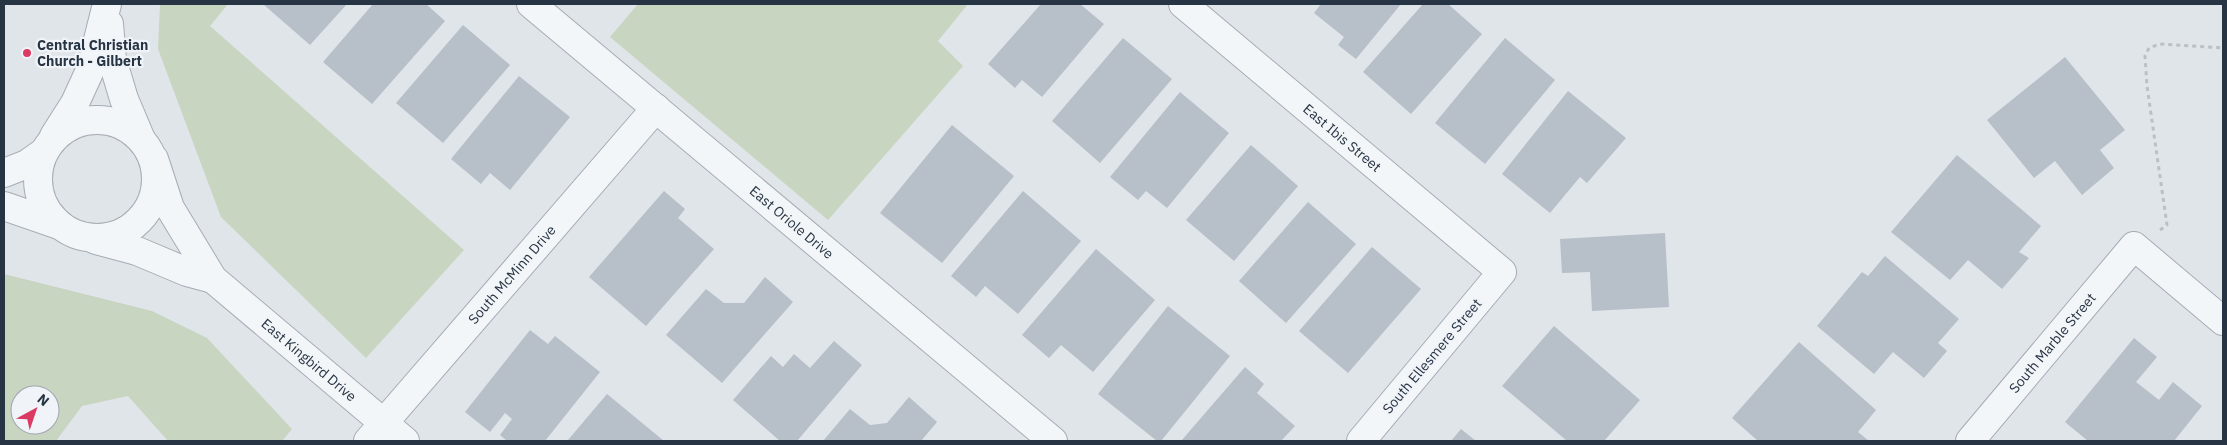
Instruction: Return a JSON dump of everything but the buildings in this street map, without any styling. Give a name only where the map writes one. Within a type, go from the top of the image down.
[{"type":"street","points":[[59,225],[46,209],[39,191],[38,171],[47,147],[75,104],[91,68],[107,4]]},
{"type":"street","points":[[4,206],[59,225],[74,234],[90,238],[110,237],[129,230],[144,217],[154,199],[157,180],[147,148],[124,99],[112,58],[107,4]]},
{"type":"street","name":"East Oriole Drive","points":[[531,4],[1053,441]]},
{"type":"street","name":"East Ibis Street","points":[[1183,4],[1502,272]]},
{"type":"street","name":"South McMinn Drive","points":[[376,432],[656,108]]},
{"type":"street","points":[[4,173],[27,164],[62,131],[77,123],[94,119],[111,120],[127,127],[147,148]]},
{"type":"street","name":"East Kingbird Drive","points":[[147,148],[170,208],[213,279],[376,432],[405,441]]},
{"type":"street","name":"East Kingbird Drive","points":[[90,238],[137,251],[187,272],[213,279]]},
{"type":"street","points":[[2134,246],[2223,321]]},
{"type":"street","name":"South Marble Street","points":[[1970,441],[2134,246]]},
{"type":"street","name":"South Ellesmere Street","points":[[1361,441],[1502,272]]},
{"type":"path","points":[[2134,246],[2167,225],[2147,86],[2145,56],[2149,48],[2160,44],[2223,48]]},
{"type":"green space","points":[[160,4],[228,4],[210,26],[464,250],[366,358],[221,217],[158,49]]},
{"type":"green space","points":[[638,4],[968,4],[938,41],[963,66],[828,220],[610,37]]},
{"type":"green space","points":[[4,274],[152,311],[207,338],[292,429],[282,441],[168,441],[128,396],[82,406],[56,441],[4,441]]},
{"type":"place","name":"Central Christian Church - Gilbert","points":[[27,53]]}]
